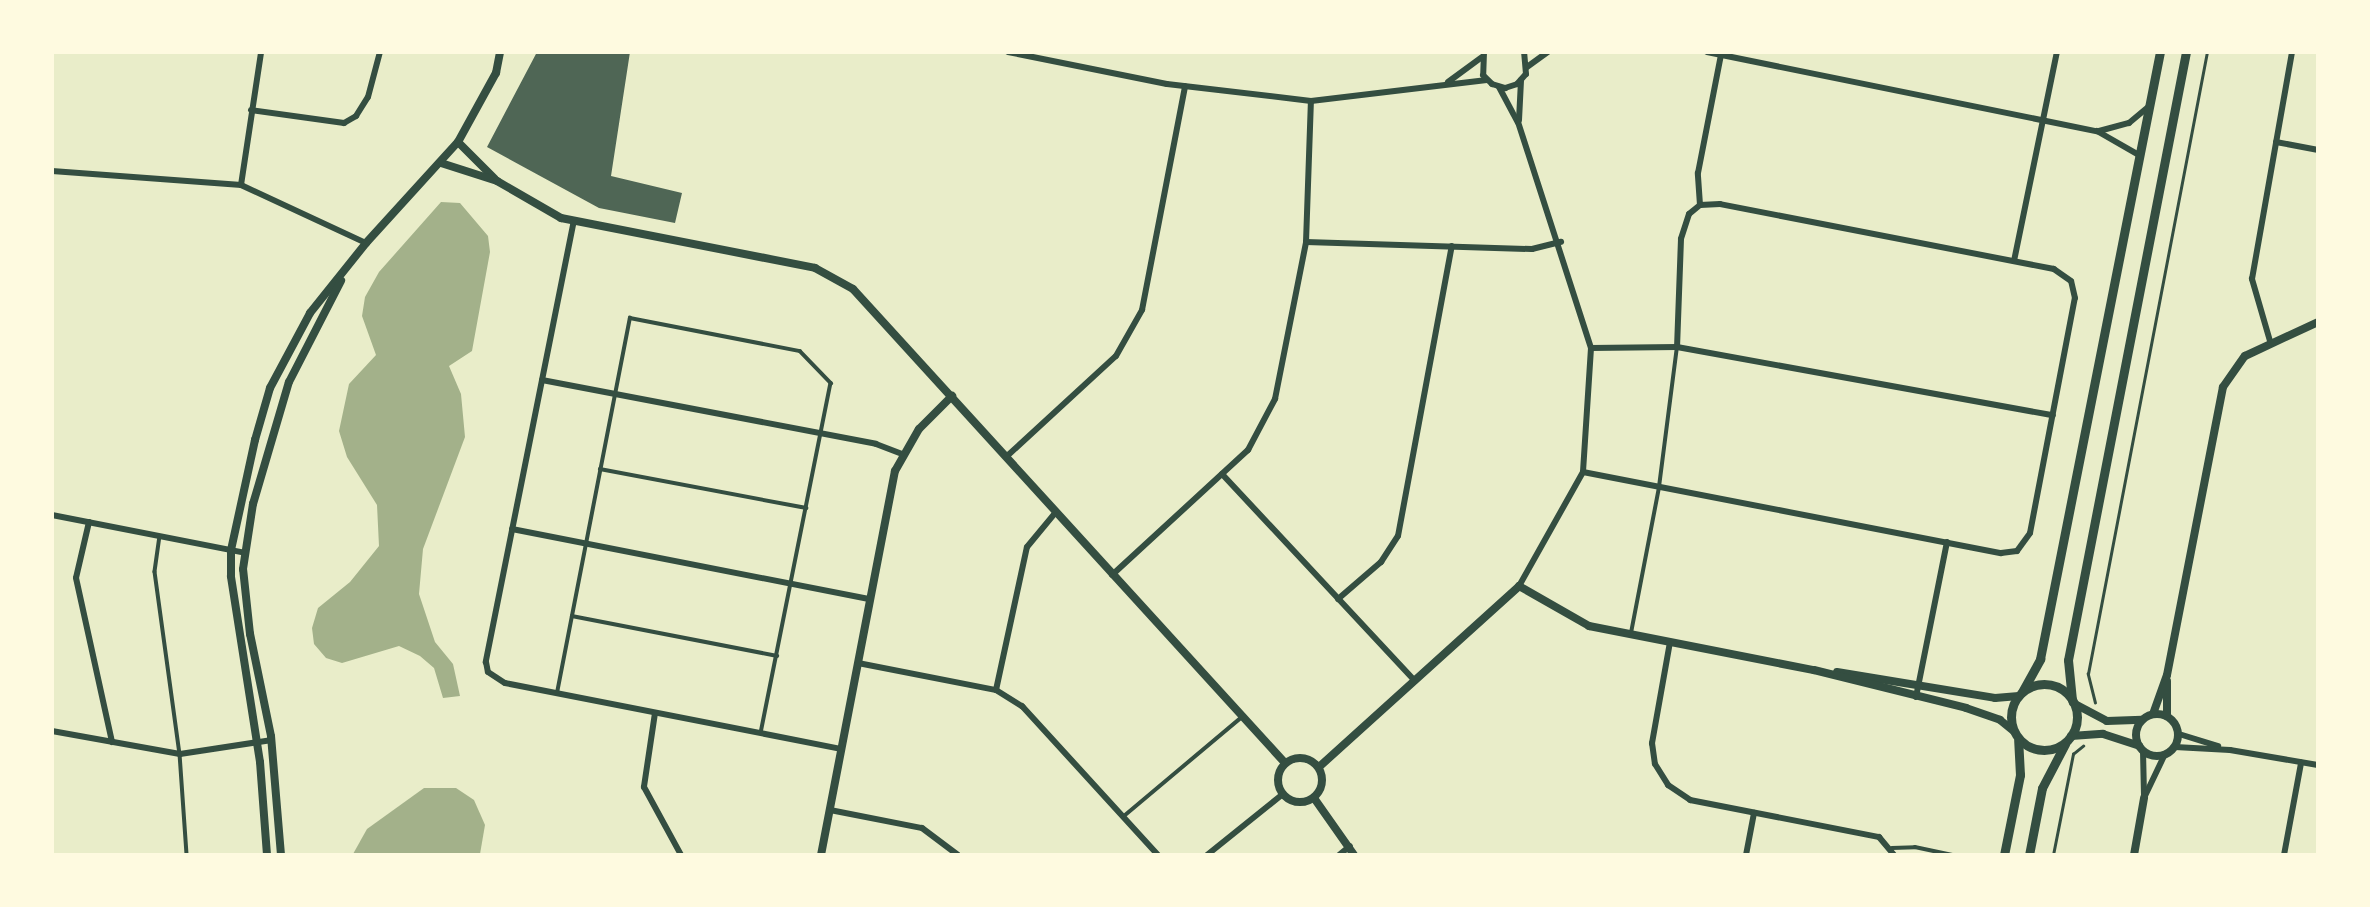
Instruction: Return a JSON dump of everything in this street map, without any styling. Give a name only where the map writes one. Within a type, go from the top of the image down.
[{"type":"main road","points":[[2004,855],[2020,775],[2011,714],[2040,659],[2160,52]]},
{"type":"main road","points":[[2029,855],[2042,788],[2077,721],[2068,660],[2186,52]]},
{"type":"main road","points":[[2021,694],[2032,687],[2054,686],[2073,701]]},
{"type":"main road","points":[[2016,734],[2042,750],[2069,738]]},
{"type":"street","points":[[241,185],[261,52]]},
{"type":"street","points":[[251,110],[344,123],[356,116],[368,97],[380,52]]},
{"type":"street","points":[[267,855],[258,743],[236,622],[231,550],[270,388],[310,313],[366,243],[458,142],[496,73],[500,52]]},
{"type":"street","points":[[1008,52],[1185,86],[1311,101],[1487,80],[1499,87],[1518,122],[1561,242],[1591,348],[1583,472],[1519,586],[1319,768]]},
{"type":"street","points":[[1524,52],[1527,67]]},
{"type":"street","points":[[1518,122],[1521,80],[1527,67],[1548,52]]},
{"type":"street","points":[[1707,52],[2097,131],[2139,155]]},
{"type":"street","points":[[2014,261],[2057,52]]},
{"type":"street","points":[[2270,341],[2252,279],[2292,52]]},
{"type":"street","points":[[1447,83],[1483,55],[1487,80]]},
{"type":"street","points":[[1700,205],[1698,173],[1721,55]]},
{"type":"street","points":[[1499,87],[1521,80]]},
{"type":"street","points":[[1006,457],[1116,356],[1142,310],[1185,86]]},
{"type":"street","points":[[1112,575],[1248,450],[1275,399],[1306,242],[1311,101]]},
{"type":"street","points":[[2097,131],[2129,123],[2149,106]]},
{"type":"street","points":[[458,142],[497,181]]},
{"type":"street","points":[[2276,142],[2318,150]]},
{"type":"street","points":[[441,163],[497,181],[574,220],[816,268],[853,289],[1285,763]]},
{"type":"street","points":[[52,171],[241,185],[366,243]]},
{"type":"street","points":[[1583,472],[2009,553],[2025,543],[2075,298],[2071,281],[2054,269],[1720,204],[1700,205],[1689,214],[1681,239],[1677,347]]},
{"type":"street","points":[[574,220],[486,662],[488,671],[505,683],[841,749]]},
{"type":"street","points":[[1306,242],[1532,248],[1561,242]]},
{"type":"street","points":[[1338,599],[1381,562],[1398,536],[1452,246]]},
{"type":"street","points":[[281,855],[272,740],[250,634],[245,553],[262,468],[289,382],[347,269]]},
{"type":"street","points":[[2153,714],[2167,675],[2223,387],[2245,356],[2270,341],[2318,322]]},
{"type":"street","points":[[1591,348],[1677,347],[2053,415]]},
{"type":"street","points":[[542,380],[821,434],[902,454]]},
{"type":"street","points":[[821,855],[870,599],[902,454],[919,429],[952,396]]},
{"type":"street","points":[[1222,474],[1415,681]]},
{"type":"street","points":[[996,690],[1027,547],[1055,513]]},
{"type":"street","points":[[52,515],[245,553]]},
{"type":"street","points":[[89,522],[76,578],[112,742]]},
{"type":"street","points":[[512,529],[870,599]]},
{"type":"street","points":[[1916,697],[1947,542]]},
{"type":"street","points":[[1519,586],[1589,626],[1814,670],[1966,708],[2000,720],[2016,734]]},
{"type":"street","points":[[1670,642],[1652,743],[1655,764],[1668,785],[1690,800],[1868,834],[1893,851]]},
{"type":"street","points":[[858,663],[996,690],[1023,706],[1158,855]]},
{"type":"street","points":[[1814,670],[1919,683],[1970,695],[2021,694]]},
{"type":"street","points":[[2167,675],[2167,716],[2179,734],[2230,750],[2318,765]]},
{"type":"street","points":[[2073,701],[2090,714],[2107,721],[2142,720],[2153,714],[2167,716]]},
{"type":"street","points":[[654,713],[644,787],[681,855]]},
{"type":"street","points":[[2134,855],[2144,798],[2141,748],[2136,733],[2142,720]]},
{"type":"street","points":[[52,731],[180,754],[272,740]]},
{"type":"street","points":[[2069,738],[2088,733],[2165,754]]},
{"type":"street","points":[[2144,798],[2165,754],[2175,747],[2179,734]]},
{"type":"street","points":[[2175,747],[2230,750]]},
{"type":"street","points":[[1283,794],[1278,775],[1285,763],[1299,758],[1319,768]]},
{"type":"street","points":[[2284,855],[2301,763]]},
{"type":"street","points":[[1283,794],[1301,802],[1314,798],[1321,787],[1319,768]]},
{"type":"street","points":[[1208,855],[1283,794]]},
{"type":"street","points":[[1314,798],[1352,850],[1339,855]]},
{"type":"street","points":[[830,810],[922,828],[958,855]]},
{"type":"street","points":[[1746,855],[1754,813]]},
{"type":"lane","points":[[556,694],[630,318],[800,351],[831,383],[761,733]]},
{"type":"lane","points":[[1631,635],[1659,487],[1677,347]]},
{"type":"lane","points":[[600,469],[806,508]]},
{"type":"lane","points":[[160,536],[155,572],[180,754],[187,855]]},
{"type":"lane","points":[[572,616],[777,656]]},
{"type":"lane","points":[[1124,816],[1242,718]]},
{"type":"lane","points":[[1893,851],[1915,847],[1952,855]]},
{"type":"path","points":[[2090,714],[2096,705],[2088,674],[2207,52]]},
{"type":"path","points":[[2053,855],[2073,754],[2083,747],[2088,733]]},
{"type":"shaded area","points":[[441,202],[460,203],[488,236],[490,252],[472,351],[449,366],[461,394],[465,437],[423,549],[419,594],[435,642],[453,664],[460,696],[443,698],[434,668],[420,656],[399,646],[342,663],[326,658],[314,644],[312,628],[318,608],[350,582],[379,546],[377,505],[347,457],[339,431],[349,384],[376,355],[362,316],[365,297],[379,272]]},
{"type":"shaded area","points":[[424,788],[456,788],[474,800],[485,825],[480,854],[353,854],[367,829]]},
{"type":"building","points":[[537,52],[630,52],[611,176],[682,193],[675,223],[599,208],[487,147]]}]
